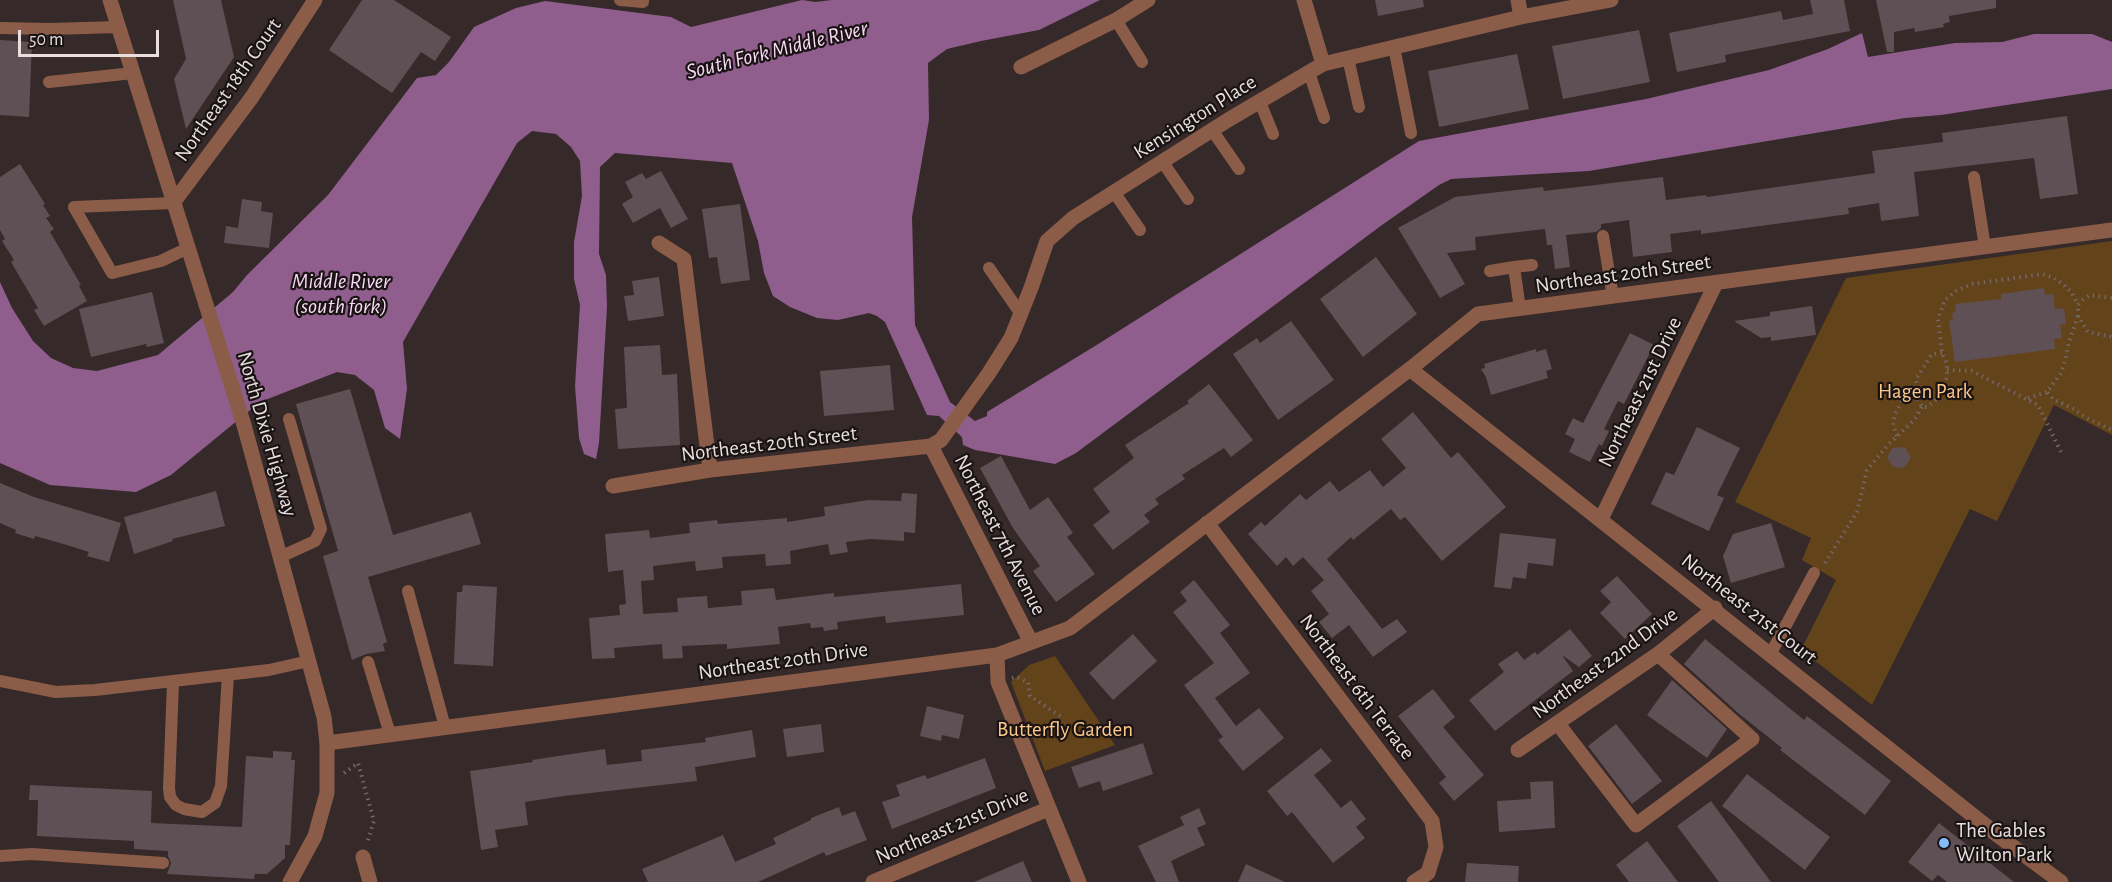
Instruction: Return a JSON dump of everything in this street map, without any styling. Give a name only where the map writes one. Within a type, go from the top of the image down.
[{"type":"street","name":"North Dixie Highway","points":[[110,0],[244,425],[324,717],[327,742],[327,793],[315,836],[290,882]]},
{"type":"street","name":"Northeast 18th Court","points":[[173,203],[252,97],[315,0]]},
{"type":"street","points":[[1021,67],[1116,20],[1148,0]]},
{"type":"street","points":[[1304,0],[1316,68]]},
{"type":"street","points":[[1518,0],[1521,17]]},
{"type":"street","name":"Kensington Place","points":[[931,446],[941,440],[1011,338],[1047,241],[1073,218],[1212,130],[1316,68],[1348,58],[1521,17],[1611,0]]},
{"type":"street","name":"Northeast 20th Street","points":[[1207,523],[1478,315],[2112,230]]},
{"type":"street","points":[[659,243],[684,259],[710,470]]},
{"type":"street","name":"Northeast 21st Drive","points":[[1601,519],[1716,283]]},
{"type":"street","name":"Northeast 21st Court","points":[[1410,369],[1715,608],[2000,837],[2061,882]]},
{"type":"street","name":"Northeast 20th Street","points":[[613,486],[710,470],[931,446]]},
{"type":"street","name":"Northeast 7th Avenue","points":[[931,446],[1031,642]]},
{"type":"street","name":"Northeast 20th Drive","points":[[327,742],[997,655],[1070,628],[1207,523]]},
{"type":"street","name":"Northeast 6th Terrace","points":[[1207,523],[1432,821],[1436,847],[1428,873],[1414,882]]},
{"type":"street","name":"Northeast 22nd Drive","points":[[1518,750],[1658,654],[1715,608]]},
{"type":"street","points":[[1558,724],[1636,825],[1752,739],[1658,654]]},
{"type":"street","points":[[997,655],[998,682],[1079,882]]},
{"type":"street","name":"Northeast 21st Drive","points":[[873,882],[1048,809]]},
{"type":"street","points":[[363,857],[370,882]]},
{"type":"lane","points":[[620,0],[643,2],[643,0]]},
{"type":"lane","points":[[1116,20],[1143,62]]},
{"type":"lane","points":[[0,28],[118,27]]},
{"type":"lane","points":[[1394,48],[1411,133]]},
{"type":"lane","points":[[1348,58],[1359,107]]},
{"type":"lane","points":[[1316,68],[1324,118]]},
{"type":"lane","points":[[49,82],[133,73]]},
{"type":"lane","points":[[1260,102],[1273,134]]},
{"type":"lane","points":[[1212,130],[1239,169]]},
{"type":"lane","points":[[1162,161],[1188,199]]},
{"type":"lane","points":[[1974,177],[1985,247]]},
{"type":"lane","points":[[1114,192],[1140,230]]},
{"type":"lane","points":[[173,203],[74,207],[112,273],[161,261],[188,248]]},
{"type":"lane","points":[[1603,236],[1613,297]]},
{"type":"lane","points":[[1490,271],[1532,265]]},
{"type":"lane","points":[[1514,267],[1520,309]]},
{"type":"lane","points":[[989,268],[1021,314]]},
{"type":"lane","points":[[279,558],[315,541],[321,529],[289,419]]},
{"type":"lane","points":[[1771,653],[1814,573]]},
{"type":"lane","points":[[408,591],[446,727]]},
{"type":"lane","points":[[0,681],[56,692],[95,690],[268,670],[309,662]]},
{"type":"lane","points":[[368,662],[390,734]]},
{"type":"lane","points":[[173,682],[170,797],[176,805],[184,809],[202,812],[215,802],[221,786],[228,675]]},
{"type":"lane","points":[[0,856],[32,855],[163,863]]},
{"type":"path","points":[[1942,353],[1932,354],[1916,379],[1917,400],[1922,406],[1927,407],[1937,399],[1942,391],[1947,370],[1942,353],[1939,312],[1945,300],[1956,291],[1972,284],[2042,274],[2054,278],[2072,293],[2078,305],[2078,315],[2063,367],[2047,392],[2027,398]]},
{"type":"path","points":[[2078,305],[2090,295],[2112,298]]},
{"type":"path","points":[[2078,315],[2088,332],[2112,337]]},
{"type":"path","points":[[1947,370],[1972,371],[2038,405],[2062,454]]},
{"type":"path","points":[[1897,436],[1893,425],[1895,414],[1908,390],[1916,384]]},
{"type":"path","points":[[2047,392],[2053,399],[2112,430]]},
{"type":"path","points":[[1814,573],[1823,566],[1857,512],[1868,470],[1915,419],[1922,406]]},
{"type":"path","points":[[998,682],[1016,677],[1028,682],[1030,696],[1063,718]]},
{"type":"path","points":[[344,773],[358,762],[374,821],[363,857]]},
{"type":"green space","name":"Hagen Park","points":[[2112,241],[2112,435],[2054,405],[1997,521],[1970,509],[1872,705],[1801,650],[1836,580],[1802,560],[1811,538],[1735,502],[1846,278]]},
{"type":"green space","name":"Butterfly Garden","points":[[1055,656],[1115,745],[1045,771],[1011,682],[1029,665]]},
{"type":"water","points":[[802,0],[815,2],[832,0],[1100,0],[1039,30],[947,49],[928,63],[929,120],[912,217],[915,325],[950,402],[975,421],[987,416],[987,412],[1419,141],[1646,99],[1769,70],[1828,49],[1862,33],[1868,57],[1955,43],[2002,42],[2034,34],[2092,34],[2112,42],[2112,89],[1941,115],[1905,118],[1589,171],[1451,179],[1382,225],[1076,453],[1055,464],[975,450],[963,445],[962,437],[939,416],[927,415],[885,322],[877,316],[869,313],[838,320],[817,318],[790,307],[773,296],[764,273],[758,241],[732,163],[615,153],[600,167],[599,254],[606,275],[607,307],[599,443],[596,459],[584,454],[579,438],[575,386],[580,305],[574,279],[574,242],[582,196],[580,161],[571,147],[556,134],[532,131],[517,143],[403,342],[407,389],[400,439],[385,428],[374,390],[355,375],[337,372],[260,402],[171,475],[136,492],[50,485],[0,463],[0,282],[12,308],[33,341],[51,358],[73,368],[97,371],[158,355],[233,292],[247,275],[328,195],[417,78],[436,75],[449,62],[474,27],[516,8],[545,1],[671,17],[691,27]]},
{"type":"building","points":[[173,0],[221,0],[234,57],[186,129],[174,79],[186,59]]},
{"type":"building","points":[[362,0],[394,0],[451,37],[435,61],[421,52],[392,93],[329,50]]},
{"type":"building","points":[[1375,0],[1423,0],[1424,7],[1378,16]]},
{"type":"building","points":[[1810,0],[1844,0],[1850,31],[1725,55],[1726,62],[1677,72],[1669,33],[1781,11],[1783,20],[1813,14]]},
{"type":"building","points":[[1876,0],[1996,0],[1996,8],[1949,16],[1950,22],[1943,24],[1944,27],[1915,32],[1914,28],[1894,32],[1894,52],[1887,52]]},
{"type":"building","points":[[1639,30],[1650,82],[1563,99],[1552,46]]},
{"type":"building","points":[[0,40],[32,42],[29,117],[0,115]]},
{"type":"building","points":[[1517,54],[1529,109],[1439,127],[1428,71]]},
{"type":"building","points":[[2067,116],[2078,194],[2040,199],[2034,158],[1914,172],[1919,216],[1881,221],[1879,203],[1848,208],[1849,214],[1701,234],[1701,230],[1670,234],[1672,252],[1633,257],[1629,220],[1601,224],[1601,228],[1596,232],[1566,235],[1570,267],[1555,269],[1552,245],[1547,245],[1545,229],[1475,237],[1476,250],[1447,253],[1465,284],[1440,298],[1398,228],[1455,197],[1543,187],[1544,191],[1663,177],[1666,200],[1706,195],[1707,197],[1875,173],[1872,151],[1943,142],[1942,133]]},
{"type":"building","points":[[20,164],[45,204],[43,205],[50,216],[46,218],[54,229],[50,232],[81,285],[79,286],[87,301],[44,326],[34,310],[38,308],[11,262],[14,260],[2,241],[5,239],[0,230],[0,177]]},
{"type":"building","points":[[661,171],[688,219],[671,228],[660,208],[633,223],[622,204],[633,197],[625,182],[642,173],[646,179]]},
{"type":"building","points":[[242,199],[262,202],[261,211],[273,213],[269,248],[224,243],[226,226],[238,228]]},
{"type":"building","points":[[740,204],[750,280],[721,284],[717,257],[709,258],[702,209]]},
{"type":"building","points":[[1376,257],[1417,314],[1363,357],[1320,299]]},
{"type":"building","points":[[659,277],[664,316],[628,321],[624,296],[634,295],[632,281]]},
{"type":"building","points":[[2044,288],[2045,295],[2053,294],[2055,309],[2064,308],[2066,324],[2060,325],[2062,338],[2054,339],[2055,349],[1955,362],[1949,320],[1953,320],[1952,313],[1956,312],[1955,304],[2001,299],[2001,294]]},
{"type":"building","points":[[152,292],[164,343],[147,347],[146,344],[91,357],[79,309]]},
{"type":"building","points":[[1812,306],[1816,335],[1771,341],[1771,337],[1761,338],[1734,321],[1770,316],[1770,312]]},
{"type":"building","points":[[1291,321],[1334,380],[1278,420],[1233,354],[1257,338],[1260,343]]},
{"type":"building","points":[[1630,333],[1654,345],[1624,404],[1618,401],[1604,429],[1609,431],[1602,446],[1599,444],[1590,462],[1569,452],[1575,439],[1565,434],[1573,418],[1583,423]]},
{"type":"building","points":[[660,345],[662,375],[677,374],[680,445],[618,449],[615,409],[627,408],[624,347]]},
{"type":"building","points":[[1536,349],[1536,352],[1546,349],[1552,369],[1546,371],[1548,378],[1491,395],[1481,369],[1485,368],[1484,364]]},
{"type":"building","points":[[890,365],[894,410],[824,416],[820,371]]},
{"type":"building","points":[[1209,384],[1253,440],[1231,457],[1224,448],[1182,475],[1185,479],[1155,499],[1159,504],[1144,515],[1150,522],[1113,550],[1093,525],[1110,512],[1093,489],[1134,458],[1125,445],[1189,403],[1187,401]]},
{"type":"building","points":[[350,389],[393,535],[471,512],[481,544],[368,577],[387,642],[383,644],[385,651],[366,654],[352,660],[323,556],[338,551],[296,404]]},
{"type":"building","points":[[1413,412],[1451,458],[1458,452],[1506,507],[1442,561],[1405,517],[1400,520],[1391,509],[1353,540],[1351,537],[1327,559],[1382,629],[1397,619],[1407,632],[1373,657],[1349,625],[1332,638],[1319,622],[1329,614],[1311,591],[1324,580],[1303,557],[1293,566],[1286,557],[1277,566],[1248,534],[1261,522],[1265,526],[1300,494],[1306,500],[1330,481],[1339,492],[1370,470],[1383,487],[1406,468],[1381,439]]},
{"type":"building","points":[[1697,427],[1740,448],[1717,495],[1724,498],[1709,531],[1651,504],[1666,472],[1674,475]]},
{"type":"building","points":[[1905,447],[1911,458],[1904,468],[1893,467],[1887,458],[1892,448]]},
{"type":"building","points":[[1001,456],[1030,510],[1048,497],[1073,533],[1067,537],[1095,574],[1056,602],[1033,571],[1040,566],[1013,528],[980,468]]},
{"type":"building","points":[[0,483],[34,497],[121,523],[109,562],[87,556],[89,552],[67,545],[15,533],[16,530],[0,523]]},
{"type":"building","points":[[216,491],[225,526],[172,539],[173,541],[134,554],[124,517]]},
{"type":"building","points":[[902,493],[917,494],[915,533],[904,532],[904,541],[870,539],[846,542],[848,552],[830,555],[828,544],[790,551],[791,564],[766,566],[765,554],[722,557],[723,568],[696,571],[695,561],[653,566],[654,580],[641,581],[643,614],[678,612],[677,598],[707,596],[708,608],[742,605],[741,591],[774,588],[776,600],[834,593],[834,597],[961,584],[964,615],[886,623],[885,616],[837,622],[838,629],[824,631],[823,627],[811,628],[810,623],[778,627],[780,644],[727,649],[727,644],[682,646],[683,658],[663,659],[662,644],[614,648],[615,658],[592,659],[589,618],[620,615],[619,605],[626,604],[623,570],[608,572],[605,534],[649,530],[650,538],[690,533],[689,523],[717,520],[718,524],[787,518],[787,522],[825,516],[824,507],[868,500],[901,501]]},
{"type":"building","points":[[1771,523],[1785,567],[1731,583],[1723,556],[1733,534]]},
{"type":"building","points":[[1500,533],[1556,539],[1553,566],[1528,563],[1526,579],[1513,577],[1511,589],[1494,587]]},
{"type":"building","points":[[1617,576],[1652,614],[1625,639],[1600,613],[1611,602],[1600,591]]},
{"type":"building","points":[[1194,580],[1230,625],[1220,633],[1250,673],[1215,698],[1236,726],[1259,708],[1284,738],[1243,771],[1218,740],[1223,737],[1184,685],[1214,663],[1173,612],[1187,601],[1180,592]]},
{"type":"building","points":[[463,585],[497,587],[493,666],[454,664],[457,592],[462,592]]},
{"type":"building","points":[[1570,629],[1592,656],[1579,667],[1562,655],[1573,671],[1495,731],[1469,700],[1504,672],[1498,664],[1517,651],[1524,660],[1535,652],[1537,655]]},
{"type":"building","points":[[1133,634],[1157,661],[1113,700],[1089,673]]},
{"type":"building","points":[[1705,639],[1804,720],[1807,716],[1891,781],[1865,815],[1780,750],[1782,748],[1738,713],[1684,664]]},
{"type":"building","points":[[1672,680],[1727,729],[1707,758],[1647,715]]},
{"type":"building","points":[[1433,689],[1455,717],[1443,727],[1484,775],[1454,801],[1439,783],[1446,777],[1398,716]]},
{"type":"building","points":[[927,706],[964,715],[959,739],[942,735],[941,741],[920,736]]},
{"type":"building","points":[[821,724],[824,752],[787,757],[783,729]]},
{"type":"building","points":[[1616,724],[1662,781],[1632,804],[1588,746]]},
{"type":"building","points":[[752,730],[756,757],[695,767],[697,781],[525,802],[528,825],[495,830],[498,847],[481,850],[470,771],[605,749],[607,765],[642,761],[641,750],[706,742],[705,738]]},
{"type":"building","points":[[1143,743],[1153,774],[1103,791],[1100,781],[1079,788],[1071,767]]},
{"type":"building","points":[[1321,748],[1332,761],[1314,775],[1341,808],[1351,800],[1366,819],[1356,827],[1365,838],[1333,863],[1292,812],[1287,816],[1267,791]]},
{"type":"building","points":[[273,751],[292,752],[291,760],[295,760],[290,845],[285,845],[285,858],[267,874],[255,874],[254,879],[167,874],[171,863],[168,851],[134,849],[134,841],[37,836],[38,800],[29,800],[30,785],[152,791],[151,823],[242,827],[246,756],[273,758]]},
{"type":"building","points":[[985,758],[996,788],[892,829],[882,802],[900,796],[896,785],[925,775],[927,779]]},
{"type":"building","points":[[1747,774],[1830,837],[1805,870],[1722,806]]},
{"type":"building","points":[[1553,781],[1555,828],[1499,832],[1497,801],[1531,799],[1530,782]]},
{"type":"building","points":[[1711,801],[1771,882],[1719,882],[1677,826]]},
{"type":"building","points":[[839,807],[842,816],[855,811],[867,840],[826,856],[824,852],[758,882],[648,882],[642,869],[723,835],[735,862],[776,844],[773,838],[811,818]]},
{"type":"building","points":[[1199,808],[1206,824],[1197,828],[1205,845],[1171,861],[1179,882],[1156,882],[1138,846],[1184,825],[1180,817]]},
{"type":"building","name":"The Gables Wilton Park","points":[[1939,823],[2014,882],[1947,882],[1938,875],[1932,881],[1908,862]]},
{"type":"building","points":[[1647,841],[1678,882],[1629,882],[1616,865]]},
{"type":"building","points":[[1023,861],[1032,882],[974,882]]},
{"type":"building","points":[[1467,863],[1519,866],[1518,882],[1465,882]]},
{"type":"building","points":[[1246,864],[1285,882],[1238,882]]},
{"type":"place","name":"The Gables Wilton Park","points":[[1944,843]]},
{"type":"water label","name":"South Fork Middle River","points":[[777,50]]},
{"type":"water label","name":"Middle River (south fork)","points":[[341,294]]}]
